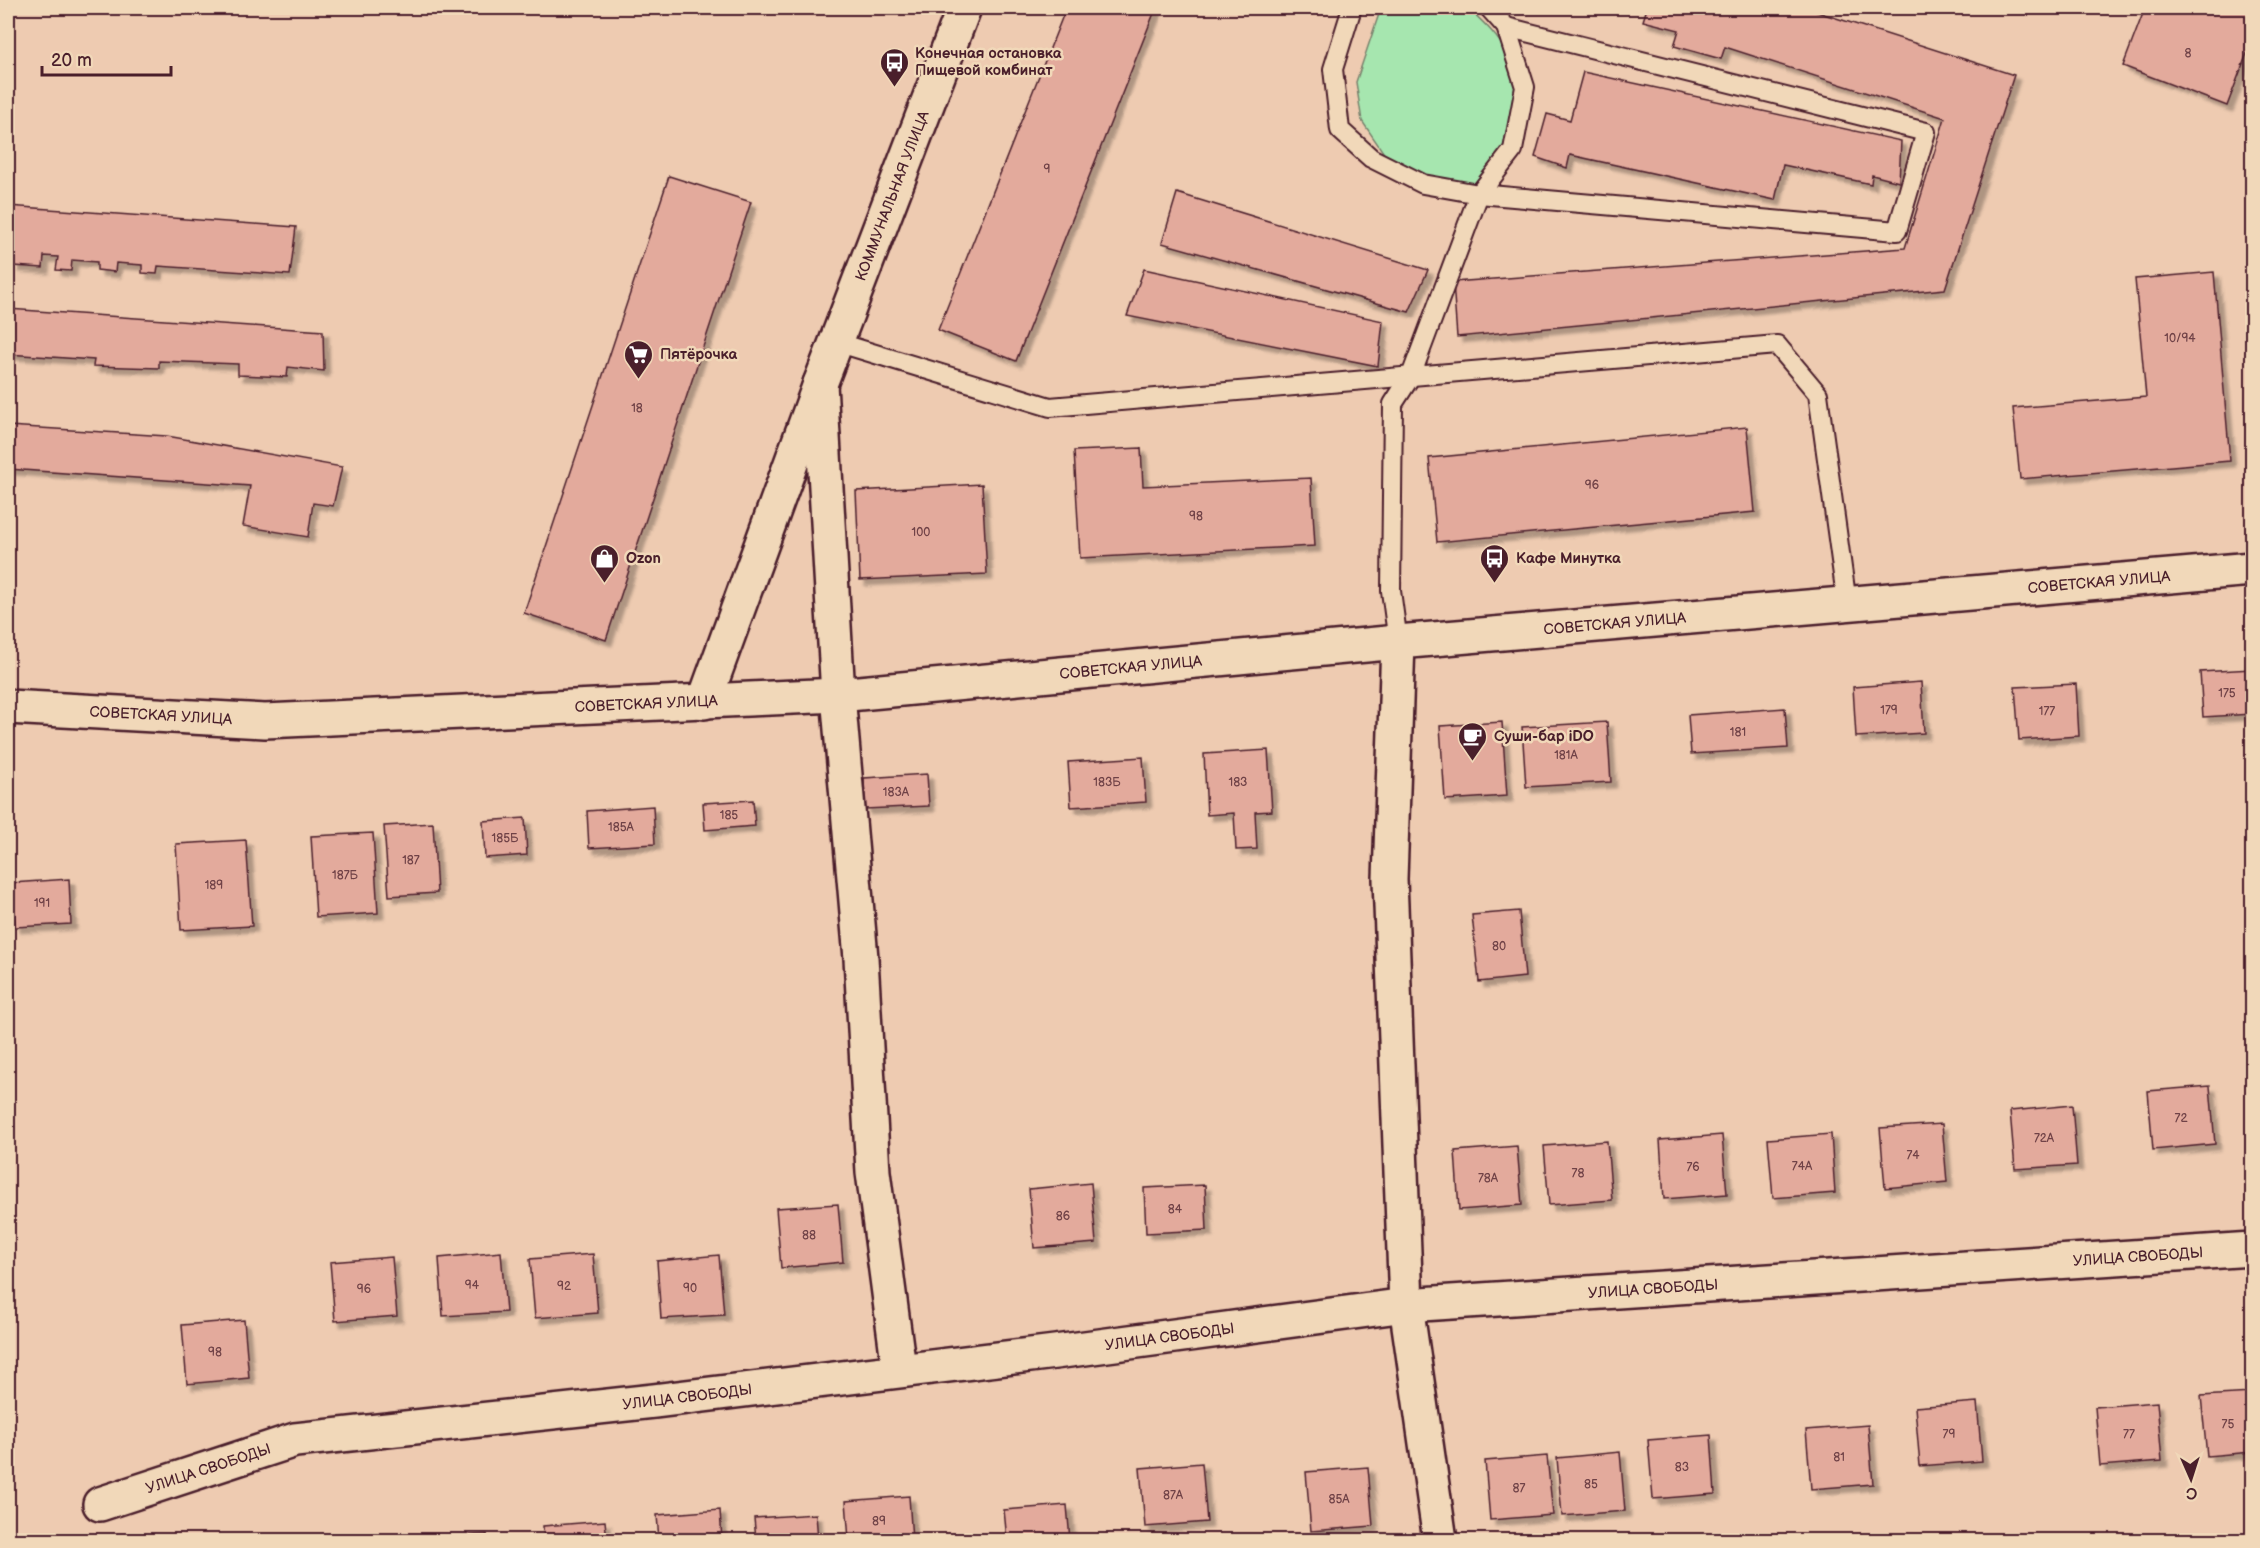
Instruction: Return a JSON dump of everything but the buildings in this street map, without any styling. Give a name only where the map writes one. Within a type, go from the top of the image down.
[{"type":"street","name":"КОММУНАЛЬНАЯ УЛИЦА","points":[[704,702],[820,384],[964,8]]},
{"type":"street","name":"КОММУНАЛЬНАЯ УЛИЦА","points":[[820,384],[838,695],[861,958],[873,1172],[899,1369]]},
{"type":"street","name":"СОВЕТСКАЯ УЛИЦА","points":[[8,707],[265,721],[838,695],[1398,642],[2253,569]]},
{"type":"street","points":[[1398,642],[1390,879],[1406,1305],[1440,1540]]},
{"type":"street","name":"УЛИЦА СВОБОДЫ","points":[[100,1504],[295,1440],[654,1401],[899,1369],[1055,1352],[1406,1305],[2253,1248]]},
{"type":"lane","points":[[1352,8],[1333,69],[1340,130],[1371,158],[1423,184],[1479,194],[1897,231],[1926,132],[1506,27]]},
{"type":"lane","points":[[1398,642],[1391,591],[1393,404],[1411,376],[1479,194],[1513,150],[1525,87],[1506,27],[1489,8]]},
{"type":"lane","points":[[836,342],[1050,406],[1777,345],[1818,394],[1848,604]]},
{"type":"green space","points":[[1381,8],[1468,8],[1495,35],[1507,54],[1515,83],[1515,113],[1512,128],[1501,157],[1493,170],[1467,189],[1442,183],[1385,155],[1362,121],[1356,82]]},
{"type":"place","name":"Конечная остановка Пищевой комбинат","points":[[894,88]]},
{"type":"place","name":"Пятёрочка","points":[[639,380]]},
{"type":"place","name":"Ozon","points":[[605,584]]},
{"type":"place","name":"Кафе Минутка","points":[[1495,584]]},
{"type":"place","name":"Суши-бар iDO","points":[[1473,762]]}]
